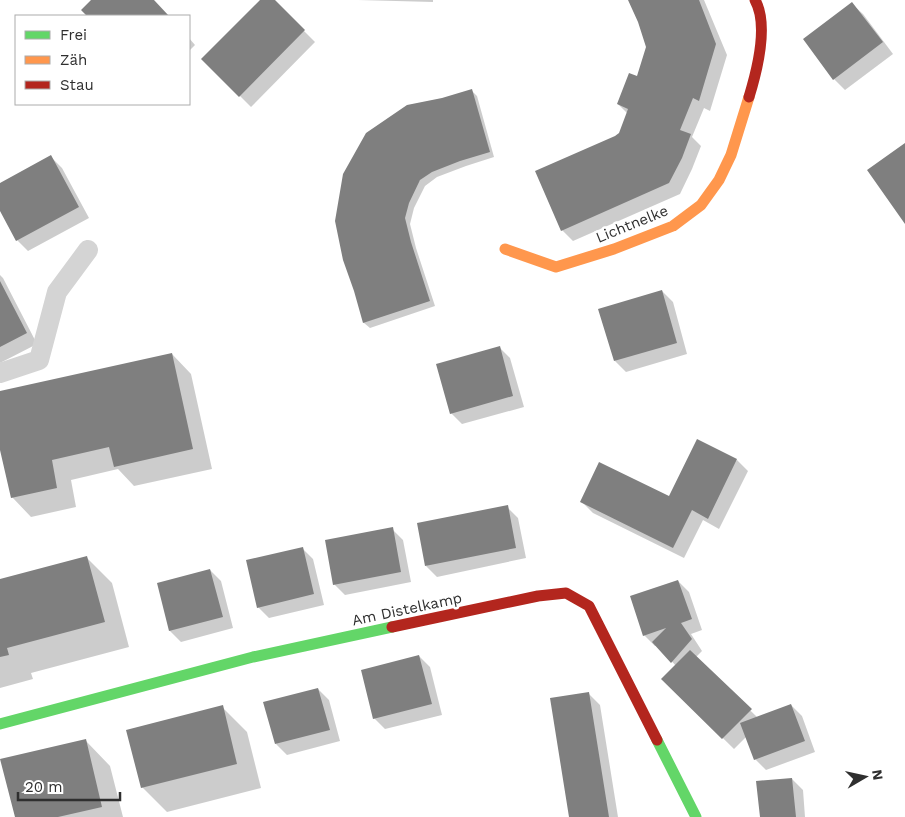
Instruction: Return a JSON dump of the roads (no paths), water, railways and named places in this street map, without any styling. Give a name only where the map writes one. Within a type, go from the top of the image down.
[{"type":"street","name":"Lichtnelke","points":[[505,249],[556,266],[614,249],[673,226],[701,205],[719,180],[731,155],[756,74],[762,21],[756,0]]},
{"type":"street","name":"Am Distelkamp","points":[[0,724],[253,657],[538,596],[566,594],[588,606],[696,817]]},
{"type":"lane","points":[[0,373],[39,360],[57,292],[88,250]]}]
